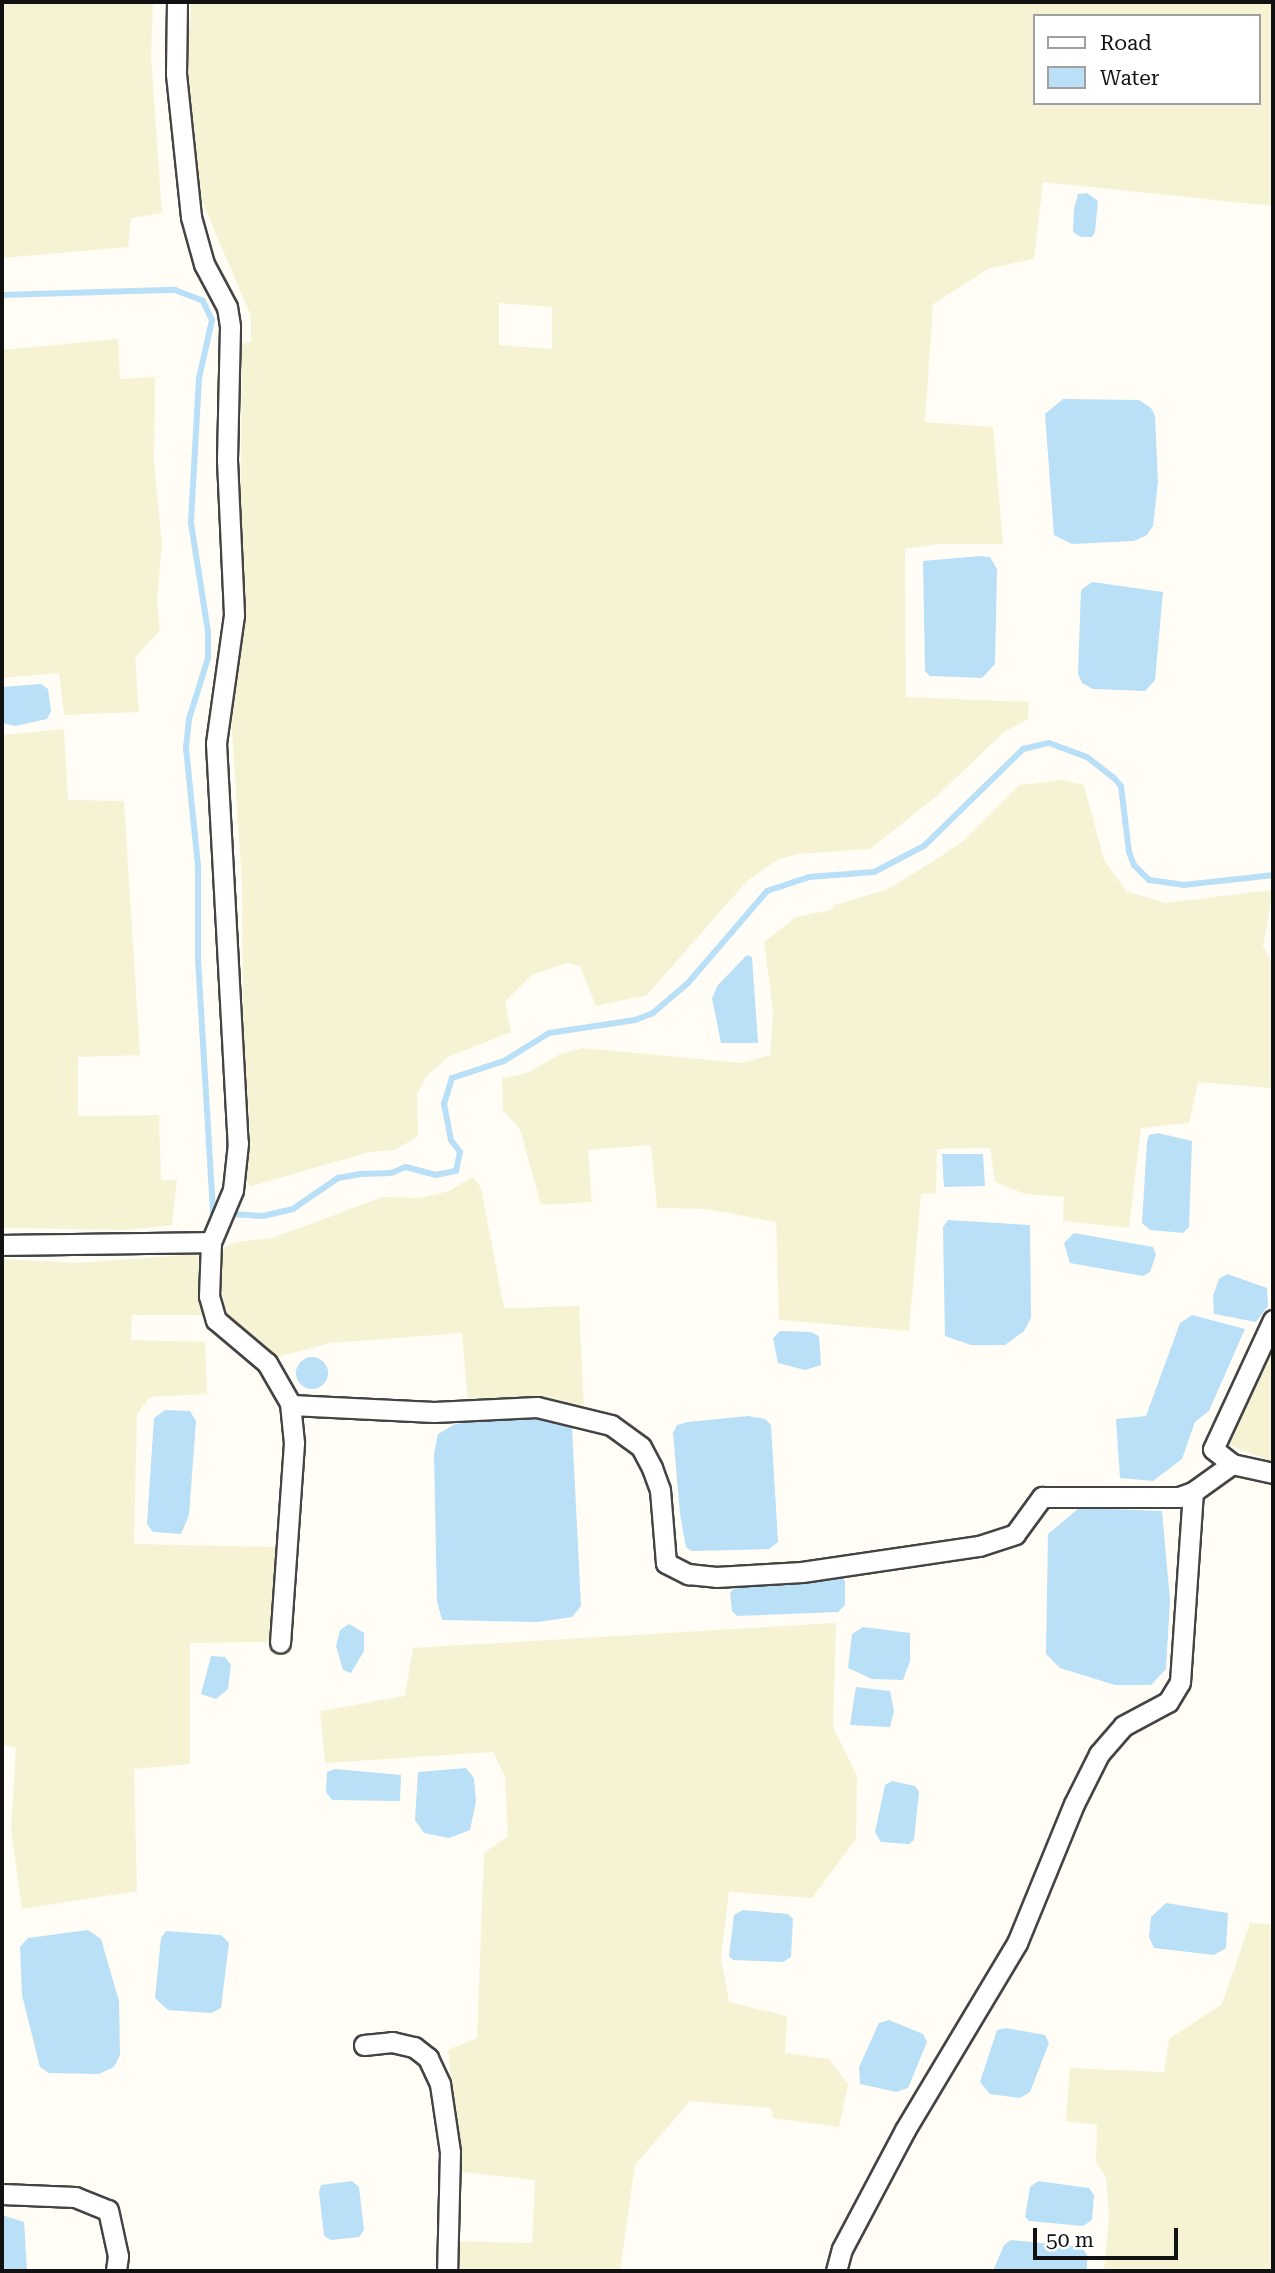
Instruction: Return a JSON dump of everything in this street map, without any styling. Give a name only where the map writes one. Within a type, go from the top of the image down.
[{"type":"street","points":[[177,2],[176,74],[191,217],[204,264],[227,307],[230,327],[228,556],[235,605],[216,743],[229,1028],[239,1097],[237,1169],[226,1208],[214,1235],[209,1296],[216,1320],[267,1363],[291,1405],[294,1443],[280,1643]]},
{"type":"street","points":[[2,1245],[214,1235]]},
{"type":"street","points":[[1273,1320],[1213,1449],[1232,1464],[1273,1473]]},
{"type":"street","points":[[291,1405],[434,1412],[537,1407],[611,1425],[641,1447],[652,1468],[660,1490],[666,1563],[688,1574],[716,1577],[802,1572],[1003,1540],[1024,1527],[1035,1502],[1054,1494],[1168,1498],[1193,1492],[1232,1464]]},
{"type":"street","points":[[836,2271],[842,2249],[905,2130],[1017,1943],[1074,1804],[1099,1755],[1123,1726],[1168,1702],[1180,1682],[1193,1492]]},
{"type":"street","points":[[364,2045],[392,2042],[414,2047],[428,2058],[440,2084],[450,2152],[447,2271]]},
{"type":"street","points":[[2,2194],[75,2197],[108,2210],[118,2256],[116,2271]]},
{"type":"shaded area","points":[[2,2],[153,2],[151,57],[162,213],[131,218],[128,247],[2,258]]},
{"type":"shaded area","points":[[191,2],[1273,2],[1273,206],[1043,182],[1034,259],[990,268],[933,304],[925,422],[993,427],[1003,544],[939,544],[905,549],[906,697],[1029,702],[1028,719],[1003,733],[938,795],[870,849],[797,854],[777,860],[747,881],[647,995],[596,1006],[580,966],[566,963],[532,975],[505,1002],[511,1032],[448,1057],[426,1077],[417,1094],[418,1136],[395,1150],[369,1152],[251,1186],[247,1183],[250,1128],[243,1038],[242,883],[230,701],[246,615],[240,548],[242,344],[251,342],[251,316],[199,194],[186,70]],"holes":[[[499,303],[552,307],[552,349],[499,345]]]},
{"type":"shaded area","points":[[118,339],[120,379],[155,377],[154,461],[162,544],[157,600],[160,630],[135,658],[139,712],[64,715],[59,673],[2,678],[2,350]]},
{"type":"shaded area","points":[[64,729],[68,800],[124,801],[140,1055],[78,1057],[78,1116],[159,1115],[161,1180],[177,1180],[172,1225],[128,1230],[2,1228],[2,735]]},
{"type":"shaded area","points":[[1063,780],[1084,785],[1104,860],[1126,891],[1165,903],[1273,890],[1263,946],[1273,964],[1273,1088],[1198,1082],[1189,1123],[1141,1128],[1129,1228],[1063,1221],[1064,1197],[1025,1194],[995,1182],[990,1148],[937,1149],[936,1193],[921,1194],[909,1331],[779,1320],[776,1222],[706,1209],[657,1208],[651,1145],[588,1150],[592,1202],[541,1205],[520,1129],[503,1111],[502,1078],[528,1073],[560,1054],[583,1048],[742,1063],[770,1055],[773,1011],[764,942],[796,917],[832,910],[834,905],[888,889],[929,864],[963,841],[1019,785]]},
{"type":"shaded area","points":[[473,1177],[481,1188],[504,1308],[579,1306],[584,1410],[468,1405],[462,1333],[330,1343],[277,1357],[226,1321],[220,1274],[224,1248],[235,1242],[272,1238],[383,1197],[420,1198],[449,1191]]},
{"type":"shaded area","points":[[198,1254],[203,1315],[132,1315],[131,1340],[205,1342],[207,1394],[150,1397],[137,1414],[134,1544],[276,1547],[273,1642],[190,1643],[190,1764],[134,1769],[137,1891],[22,1909],[11,1830],[16,1748],[2,1744],[2,1259],[77,1263]]},
{"type":"shaded area","points":[[1273,1345],[1273,1462],[1229,1445]]},
{"type":"shaded area","points":[[836,1623],[833,1727],[857,1776],[856,1839],[812,1898],[729,1892],[721,1958],[729,2002],[787,2016],[785,2053],[829,2059],[848,2084],[839,2127],[773,2118],[771,2108],[690,2101],[635,2165],[620,2271],[454,2271],[455,2241],[532,2243],[535,2180],[460,2172],[448,2050],[477,2038],[484,1853],[508,1836],[505,1776],[493,1752],[325,1763],[320,1711],[405,1696],[413,1648]]},
{"type":"shaded area","points":[[1250,1923],[1273,1924],[1273,2271],[1104,2271],[1109,2215],[1106,2178],[1096,2162],[1097,2125],[1066,2121],[1070,2068],[1164,2072],[1169,2039],[1222,2004]]},
{"type":"water","points":[[1087,193],[1098,201],[1095,232],[1092,237],[1081,237],[1073,232],[1074,209],[1078,194]]},
{"type":"water","points":[[1063,399],[1139,400],[1151,408],[1155,416],[1158,482],[1153,526],[1147,535],[1134,541],[1072,544],[1054,535],[1045,414]]},
{"type":"water","points":[[990,557],[997,569],[995,664],[982,678],[930,676],[925,671],[923,561]]},
{"type":"water","points":[[1092,582],[1163,592],[1155,680],[1145,691],[1093,689],[1082,683],[1078,674],[1081,590]]},
{"type":"water","points":[[41,684],[48,689],[51,711],[47,719],[15,726],[2,723],[2,687]]},
{"type":"water","points":[[747,955],[752,957],[758,1043],[721,1043],[712,998],[718,985]]},
{"type":"water","points":[[1158,1133],[1192,1141],[1189,1227],[1183,1233],[1150,1230],[1142,1223],[1147,1142],[1149,1135]]},
{"type":"water","points":[[942,1154],[983,1154],[985,1186],[944,1187]]},
{"type":"water","points":[[948,1220],[1030,1225],[1031,1318],[1024,1331],[1005,1345],[971,1345],[945,1336],[943,1227]]},
{"type":"water","points":[[1074,1233],[1153,1247],[1156,1255],[1150,1272],[1143,1276],[1070,1263],[1064,1243]]},
{"type":"water","points":[[1227,1274],[1267,1288],[1268,1306],[1256,1322],[1214,1314],[1213,1296],[1219,1279]]},
{"type":"water","points":[[1192,1315],[1245,1329],[1209,1411],[1195,1422],[1182,1459],[1153,1481],[1120,1478],[1116,1419],[1146,1416],[1180,1323]]},
{"type":"water","points":[[780,1331],[811,1332],[819,1336],[821,1365],[805,1370],[778,1363],[773,1338]]},
{"type":"water","points":[[312,1357],[323,1362],[328,1373],[323,1384],[312,1389],[301,1384],[296,1373],[301,1362]]},
{"type":"water","points":[[165,1410],[190,1411],[196,1421],[189,1515],[181,1534],[153,1532],[147,1524],[154,1418]]},
{"type":"water","points":[[748,1416],[765,1419],[771,1425],[778,1542],[769,1549],[691,1551],[686,1547],[680,1514],[673,1433],[677,1425],[687,1422]]},
{"type":"water","points":[[506,1418],[567,1421],[572,1427],[581,1606],[572,1617],[538,1622],[442,1620],[437,1601],[434,1454],[438,1434],[455,1424]]},
{"type":"water","points":[[1079,1508],[1162,1511],[1170,1600],[1166,1669],[1151,1685],[1115,1685],[1060,1668],[1046,1654],[1048,1534]]},
{"type":"water","points":[[838,1573],[845,1581],[845,1605],[838,1612],[737,1616],[732,1611],[730,1593],[738,1585]]},
{"type":"water","points":[[349,1624],[364,1633],[364,1651],[351,1673],[343,1670],[336,1646],[340,1630]]},
{"type":"water","points":[[863,1627],[910,1633],[910,1661],[903,1680],[872,1679],[848,1668],[852,1634]]},
{"type":"water","points":[[211,1656],[225,1657],[231,1665],[228,1689],[216,1699],[201,1694]]},
{"type":"water","points":[[856,1687],[890,1691],[894,1711],[890,1727],[850,1725]]},
{"type":"water","points":[[466,1768],[474,1778],[476,1801],[470,1830],[449,1838],[424,1833],[415,1820],[418,1772]]},
{"type":"water","points":[[335,1769],[401,1775],[400,1801],[332,1800],[326,1792],[327,1772]]},
{"type":"water","points":[[892,1781],[915,1786],[919,1792],[914,1840],[909,1844],[881,1842],[875,1832],[885,1785]]},
{"type":"water","points":[[1166,1903],[1228,1913],[1226,1948],[1214,1955],[1154,1948],[1149,1937],[1151,1917]]},
{"type":"water","points":[[743,1910],[788,1914],[793,1919],[791,1957],[783,1962],[733,1960],[729,1956],[734,1915]]},
{"type":"water","points":[[88,1930],[101,1939],[119,2001],[120,2055],[114,2067],[99,2074],[49,2073],[40,2067],[22,1995],[20,1947],[28,1938]]},
{"type":"water","points":[[166,1931],[221,1935],[229,1943],[221,2008],[211,2013],[168,2010],[155,1998],[161,1938]]},
{"type":"water","points":[[889,2020],[923,2034],[927,2042],[908,2088],[896,2092],[860,2084],[859,2067],[879,2023]]},
{"type":"water","points":[[1006,2028],[1045,2035],[1049,2043],[1030,2092],[1020,2098],[990,2094],[980,2082],[997,2030]]},
{"type":"water","points":[[352,2181],[359,2187],[364,2230],[359,2237],[331,2240],[324,2236],[319,2192],[321,2185]]},
{"type":"water","points":[[1038,2181],[1089,2188],[1094,2195],[1092,2220],[1083,2226],[1029,2221],[1025,2217],[1030,2187]]},
{"type":"water","points":[[2,2215],[24,2222],[27,2271],[2,2271]]},
{"type":"water","points":[[1011,2240],[1082,2247],[1087,2255],[1087,2271],[993,2271],[1004,2245]]},
{"type":"waterway","points":[[2,295],[175,290],[203,301],[212,320],[199,378],[191,523],[208,631],[208,658],[189,719],[186,748],[198,867],[198,959],[213,1213],[263,1216],[293,1209],[338,1178],[361,1174],[391,1173],[406,1167],[435,1175],[456,1171],[460,1152],[451,1140],[444,1104],[452,1078],[504,1061],[549,1033],[635,1020],[653,1013],[688,983],[767,891],[809,877],[874,872],[924,846],[1023,749],[1049,743],[1087,757],[1113,777],[1121,786],[1129,852],[1134,865],[1149,880],[1183,885],[1273,875]]}]
